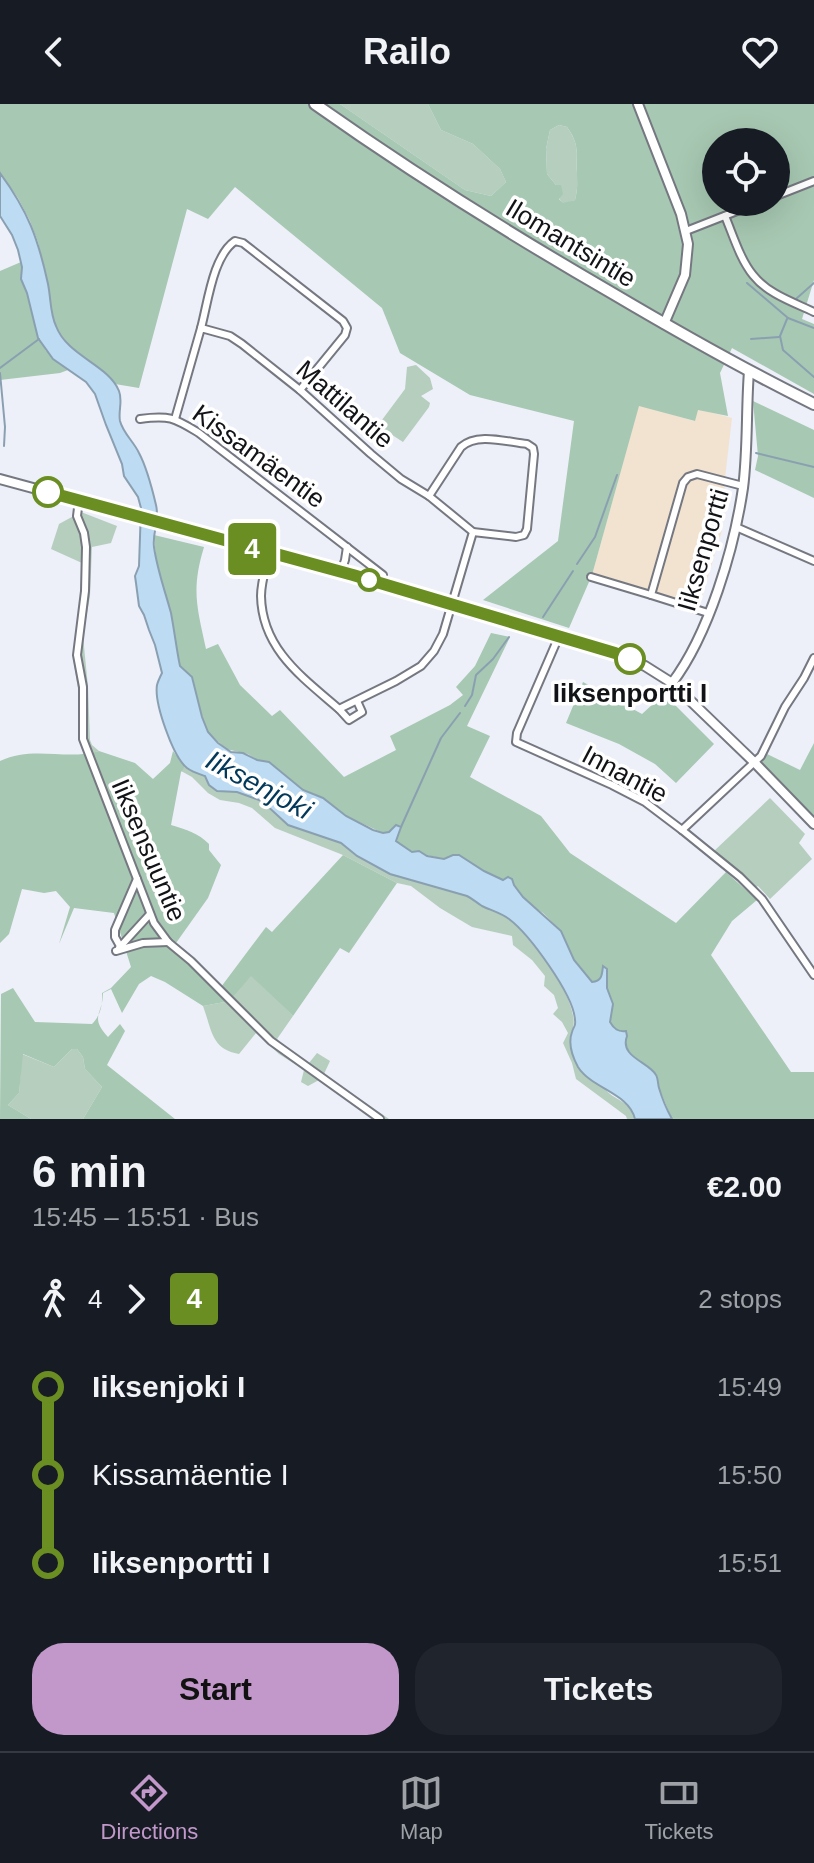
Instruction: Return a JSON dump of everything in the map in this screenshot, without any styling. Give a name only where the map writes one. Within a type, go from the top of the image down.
[{"type":"main road","name":"Ilomantsintie","points":[[315,104],[517,238],[664,324],[814,404]]},
{"type":"street","points":[[638,104],[681,214],[688,244],[685,275],[664,324]]},
{"type":"street","points":[[790,190],[814,181]]},
{"type":"street","points":[[686,231],[725,216],[753,275],[770,291],[814,312]]},
{"type":"street","points":[[175,419],[220,258],[235,241],[243,243],[343,321],[347,328],[345,335],[300,390]]},
{"type":"street","name":"Mattilantie","points":[[201,328],[230,336],[300,390],[401,479],[429,496],[473,532]]},
{"type":"street","name":"Iiksenportti","points":[[672,683],[691,655],[736,527],[743,486],[749,371]]},
{"type":"street","name":"Kissamäentie","points":[[140,419],[175,419],[199,433],[383,575]]},
{"type":"street","points":[[339,709],[421,666],[434,651],[443,634],[473,532],[516,537],[524,535],[533,448],[527,444],[477,439],[467,441],[429,496]]},
{"type":"street","points":[[651,595],[683,483],[688,477],[697,474],[743,486]]},
{"type":"street","points":[[0,479],[341,572],[615,653],[645,666],[672,683],[814,824]]},
{"type":"street","name":"Iiksensuuntie","points":[[79,500],[77,516],[84,533],[86,558],[77,661],[83,687],[83,739],[150,914],[168,942],[271,1041],[380,1119]]},
{"type":"street","points":[[736,527],[814,561]]},
{"type":"street","points":[[341,572],[347,547]]},
{"type":"street","points":[[269,553],[261,594],[264,622],[278,652],[349,720],[362,712],[357,701]]},
{"type":"street","points":[[591,577],[708,613]]},
{"type":"street","name":"Innantie","points":[[559,636],[517,733],[516,742],[645,802],[682,830],[762,899],[814,975]]},
{"type":"street","points":[[682,830],[761,756],[814,658]]},
{"type":"street","points":[[120,946],[115,930],[138,879]]},
{"type":"street","points":[[150,914],[116,951],[143,943],[168,942]]},
{"type":"shaded area","points":[[639,405],[694,421],[698,409],[732,418],[722,530],[699,607],[592,575]]},
{"type":"green space","points":[[0,104],[340,104],[465,190],[491,196],[506,182],[500,169],[473,144],[441,130],[428,104],[814,104],[814,280],[802,319],[814,324],[814,394],[732,348],[720,373],[728,416],[698,410],[695,421],[639,406],[592,575],[569,628],[483,600],[558,541],[574,421],[470,395],[400,353],[382,308],[235,187],[208,219],[187,209],[139,388],[115,384],[72,350],[56,329],[38,242],[18,198],[0,173]],"holes":[[[559,125],[567,127],[576,144],[577,186],[575,200],[563,203],[559,199],[563,194],[561,185],[556,185],[547,174],[546,149],[550,130]]]},
{"type":"green space","points":[[340,104],[428,104],[441,130],[473,144],[500,169],[506,182],[491,196],[465,190]]},
{"type":"green space","points":[[559,125],[567,127],[576,144],[577,154],[575,200],[563,204],[556,185],[547,174],[546,149],[550,130]]},
{"type":"green space","points":[[21,262],[40,340],[46,351],[53,353],[68,370],[0,380],[0,271]]},
{"type":"green space","points":[[416,365],[430,378],[433,389],[421,396],[430,403],[429,407],[403,442],[379,424],[405,389],[407,367]]},
{"type":"green space","points":[[753,401],[814,430],[814,498],[755,470],[758,456]]},
{"type":"green space","points":[[81,512],[117,526],[111,543],[92,547],[90,596],[83,636],[90,740],[99,751],[86,755],[80,740],[79,695],[73,658],[82,594],[82,563],[51,549],[59,524]]},
{"type":"green space","points":[[154,535],[204,547],[197,598],[206,649],[218,644],[240,685],[272,716],[280,710],[344,777],[396,750],[390,736],[463,695],[456,687],[475,666],[491,633],[510,637],[467,726],[490,736],[470,777],[541,816],[570,853],[676,923],[726,872],[757,900],[732,921],[711,955],[791,1072],[814,1072],[814,1119],[672,1119],[657,1076],[628,1051],[620,1032],[610,1022],[608,971],[603,967],[601,978],[592,982],[574,960],[561,931],[530,905],[508,877],[503,880],[459,855],[444,859],[413,852],[396,841],[400,832],[383,833],[346,816],[263,761],[226,749],[208,732],[192,677],[180,666],[171,614],[156,559]]},
{"type":"green space","points":[[583,682],[642,714],[664,694],[714,744],[676,783],[655,764],[619,744],[566,723]]},
{"type":"green space","points":[[814,743],[814,819],[760,763],[767,754],[800,770]]},
{"type":"green space","points":[[99,751],[135,763],[153,779],[170,763],[173,751],[185,767],[181,772],[171,825],[205,840],[221,865],[208,898],[176,943],[221,987],[266,927],[272,932],[343,855],[397,883],[349,953],[340,948],[293,1016],[251,976],[230,1001],[203,1006],[151,976],[139,984],[122,1013],[111,989],[103,993],[102,1000],[102,993],[131,967],[114,913],[74,908],[59,944],[70,907],[56,891],[44,893],[22,889],[9,934],[0,943],[0,761],[25,754],[74,755]]},
{"type":"green space","points":[[185,767],[204,776],[223,792],[237,792],[262,801],[288,825],[341,843],[390,874],[467,896],[510,920],[542,956],[563,989],[574,1019],[572,1031],[596,1076],[608,1092],[626,1104],[635,1119],[627,1119],[576,1079],[563,1043],[568,1033],[553,1014],[558,1008],[554,995],[544,986],[545,976],[532,960],[513,945],[512,936],[472,927],[411,886],[397,883],[343,855],[275,828],[252,808],[220,800],[181,771]]},
{"type":"green space","points":[[770,798],[805,834],[799,843],[812,859],[770,899],[713,852]]},
{"type":"green space","points":[[251,975],[293,1016],[277,1039],[285,1048],[309,1063],[317,1053],[330,1061],[324,1074],[389,1119],[374,1119],[319,1080],[308,1086],[301,1082],[304,1070],[279,1054],[256,1033],[239,1054],[218,1043],[203,1006],[230,1001]]},
{"type":"green space","points":[[13,988],[35,1022],[92,1024],[99,1014],[99,1024],[108,1037],[120,1024],[125,1031],[107,1065],[175,1119],[83,1119],[102,1087],[85,1069],[83,1057],[77,1049],[72,1049],[54,1067],[23,1054],[19,1093],[8,1105],[31,1119],[0,1119],[1,994]]},
{"type":"green space","points":[[72,1049],[77,1049],[83,1057],[85,1069],[102,1087],[83,1119],[31,1119],[8,1105],[19,1093],[22,1054],[54,1067]]},
{"type":"water","name":"Iiksenjoki","points":[[0,173],[18,200],[36,239],[53,316],[61,336],[106,374],[119,391],[120,421],[142,459],[156,505],[154,547],[171,613],[180,666],[192,677],[208,732],[231,752],[269,762],[303,790],[323,798],[346,816],[373,830],[383,833],[396,825],[401,827],[396,841],[412,852],[419,851],[444,859],[459,855],[503,880],[508,877],[512,879],[523,897],[561,931],[574,960],[592,982],[600,979],[603,966],[607,969],[607,988],[613,1004],[610,1022],[616,1030],[626,1031],[627,1049],[656,1075],[672,1119],[635,1119],[626,1103],[592,1081],[578,1067],[571,1045],[575,1020],[567,996],[538,951],[509,919],[467,896],[390,874],[357,856],[341,843],[288,825],[262,801],[237,792],[217,791],[209,785],[205,776],[182,762],[161,716],[157,685],[162,673],[155,645],[139,606],[135,576],[139,566],[141,508],[138,497],[124,476],[95,394],[86,382],[53,359],[38,338],[21,279],[18,250],[0,216]]},
{"type":"waterway","points":[[747,283],[788,318],[814,328]]},
{"type":"waterway","points":[[797,298],[814,283]]},
{"type":"waterway","points":[[787,319],[780,336],[783,350],[814,377]]},
{"type":"waterway","points":[[751,339],[779,337]]},
{"type":"waterway","points":[[0,368],[39,339]]},
{"type":"waterway","points":[[0,373],[4,446]]},
{"type":"waterway","points":[[756,453],[814,467]]},
{"type":"waterway","points":[[577,564],[595,537],[617,475]]},
{"type":"waterway","points":[[543,617],[573,571]]},
{"type":"waterway","points":[[520,620],[538,624]]},
{"type":"waterway","points":[[465,706],[472,695],[476,675],[509,637]]},
{"type":"waterway","points":[[401,827],[441,738],[460,713]]},
{"type":"bus line","name":"4","points":[[48,492],[353,575],[630,659]]},
{"type":"place","name":"Iiksenportti I","points":[[630,659]]}]
